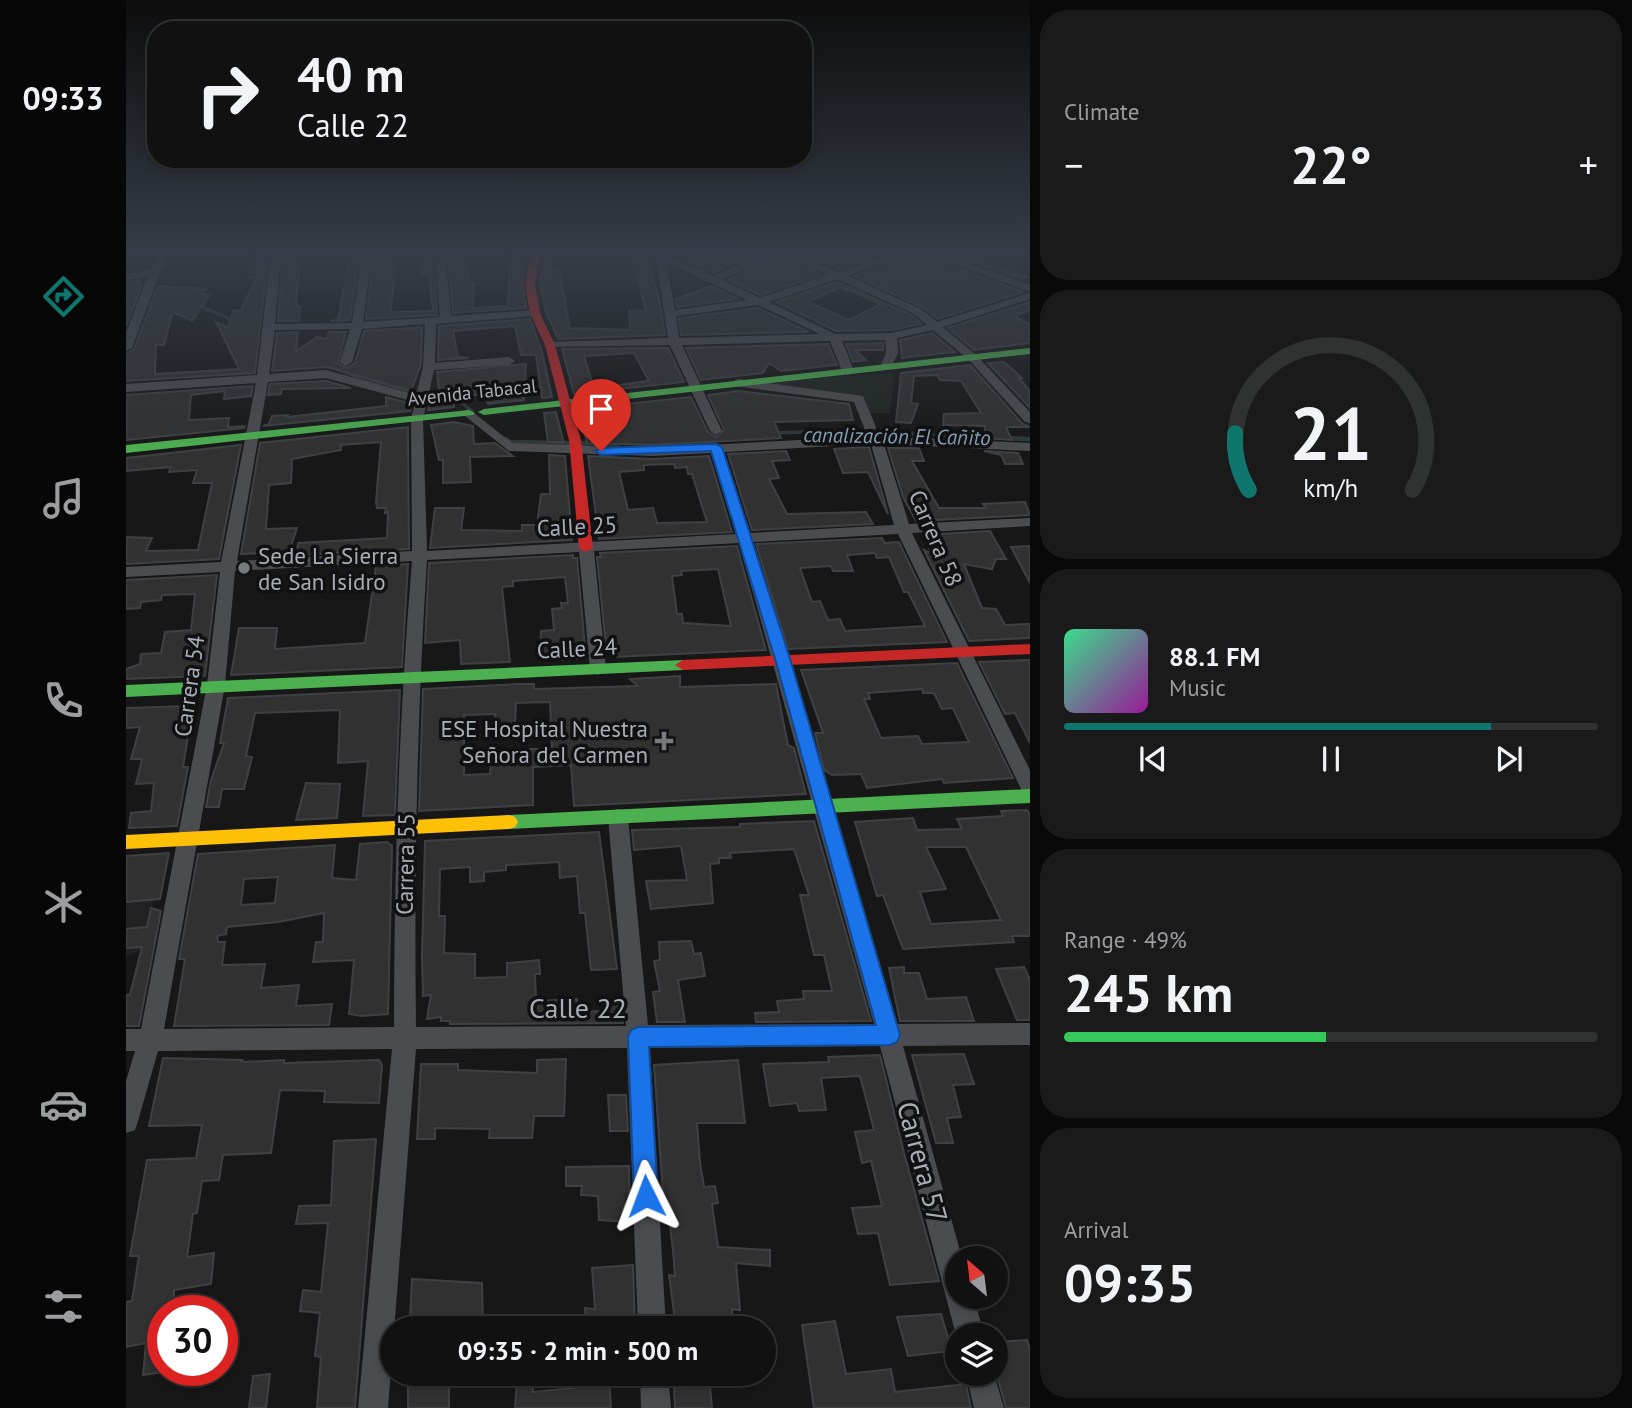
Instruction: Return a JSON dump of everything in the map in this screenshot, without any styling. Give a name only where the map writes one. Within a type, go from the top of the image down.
[{"type":"street","points":[[126,348],[137,319]]},
{"type":"street","name":"Carrera 54","points":[[126,1121],[150,1040],[216,685],[228,566],[254,434],[270,319]]},
{"type":"street","points":[[346,362],[358,319]]},
{"type":"street","points":[[268,334],[450,319]]},
{"type":"street","points":[[538,319],[550,345],[575,442],[598,669]]},
{"type":"street","points":[[671,319],[674,341],[698,387],[716,431]]},
{"type":"street","points":[[795,319],[836,340],[848,370]]},
{"type":"street","points":[[927,319],[971,357],[1030,419]]},
{"type":"street","points":[[550,345],[836,340],[891,336],[959,319]]},
{"type":"street","name":"Carrera 55","points":[[373,1408],[405,1038],[406,828],[411,678],[420,558],[417,419],[429,367],[430,321]]},
{"type":"street","points":[[887,365],[892,353],[891,336]]},
{"type":"street","name":"Avenida Tabacal","points":[[126,449],[1030,351]]},
{"type":"street","points":[[429,367],[509,360]]},
{"type":"street","points":[[126,388],[326,374],[422,394]]},
{"type":"street","name":"Carrera 58","points":[[739,383],[859,399],[873,434],[903,530],[1030,789]]},
{"type":"street","points":[[476,413],[509,447],[575,442],[652,452],[873,434],[1030,447]]},
{"type":"street","points":[[716,447],[783,662]]},
{"type":"street","name":"Calle 25","points":[[126,572],[746,540],[1030,522]]},
{"type":"street","name":"Calle 24","points":[[126,691],[1030,649]]},
{"type":"street","name":"Carrera 57","points":[[783,662],[890,1035],[946,1246]]},
{"type":"street","points":[[126,842],[1030,796]]},
{"type":"street","points":[[618,817],[638,1037],[651,1316]]},
{"type":"street","name":"Calle 22","points":[[126,1040],[1030,1034]]},
{"type":"street","points":[[655,1386],[656,1408]]},
{"type":"street","points":[[983,1386],[989,1408]]},
{"type":"shaded area","points":[[895,373],[890,413],[869,413],[861,397],[752,382]]},
{"type":"shaded area","points":[[154,900],[140,950],[126,957],[126,901]]},
{"type":"building","points":[[146,319],[171,319],[164,345],[156,345],[155,374],[239,369],[216,322],[228,328],[231,319],[261,319],[255,373],[126,381],[126,354],[134,349]]},
{"type":"building","points":[[278,319],[299,319],[299,321],[278,321]]},
{"type":"building","points":[[530,319],[542,352],[552,397],[542,398],[536,355],[521,355],[515,326],[453,331],[458,357],[469,358],[438,360],[439,326]]},
{"type":"building","points":[[549,319],[568,319],[570,328],[630,330],[629,319],[662,319],[665,335],[558,339]]},
{"type":"building","points":[[679,319],[781,319],[809,332],[681,335]]},
{"type":"building","points":[[811,319],[916,319],[921,324],[891,330],[836,331]]},
{"type":"building","points":[[977,319],[1020,319],[1030,325],[1030,343],[974,350],[948,328]]},
{"type":"building","points":[[422,327],[421,364],[411,391],[327,367],[272,371],[277,333],[298,332],[296,351],[317,337],[327,339],[329,332],[346,332],[338,363],[347,368],[355,363],[364,331]]},
{"type":"building","points":[[932,333],[955,352],[902,358],[900,340]]},
{"type":"building","points":[[883,343],[883,350],[855,350],[866,360],[853,362],[846,344]]},
{"type":"building","points":[[828,344],[837,365],[781,371],[769,363],[763,373],[701,380],[686,348]]},
{"type":"building","points":[[668,348],[684,382],[574,394],[562,349]],"holes":[[[634,353],[649,381],[594,388],[584,356]]]},
{"type":"building","points":[[1004,362],[1022,378],[1019,378],[1030,391],[1030,408],[988,363]]},
{"type":"building","points":[[526,364],[524,400],[488,404],[485,394],[454,397],[454,407],[428,410],[430,402],[440,401],[437,372]]},
{"type":"building","points":[[970,365],[1023,424],[1030,427],[1006,427],[1012,440],[985,438],[985,426],[943,425],[944,414],[981,413],[961,381],[940,380],[937,375],[914,376],[911,403],[918,404],[911,423],[896,422],[901,373]]},
{"type":"building","points":[[326,381],[351,388],[282,389],[281,394],[268,395],[270,384]]},
{"type":"building","points":[[253,386],[251,396],[224,399],[225,391],[191,395],[189,420],[229,418],[228,427],[245,426],[244,428],[126,440],[126,395]]},
{"type":"building","points":[[738,391],[849,404],[853,420],[774,422],[781,438],[652,445],[587,443],[578,409],[691,397],[708,432],[717,437],[724,430],[708,395]]},
{"type":"building","points":[[386,397],[412,404],[410,411],[263,426],[269,424],[272,416],[288,415],[287,417],[386,406]]},
{"type":"building","points":[[556,412],[564,442],[548,442],[544,413]]},
{"type":"building","points":[[454,422],[473,426],[474,444],[495,443],[513,456],[470,457],[471,482],[443,483],[443,460],[439,460],[431,425]]},
{"type":"building","points":[[408,427],[409,549],[297,555],[298,543],[387,538],[388,512],[385,513],[386,508],[377,508],[376,502],[381,442],[341,445],[341,450],[292,459],[291,483],[269,485],[266,529],[297,528],[289,552],[241,554],[260,443]]},
{"type":"building","points":[[241,445],[219,559],[126,564],[126,537],[152,538],[146,551],[198,550],[212,483],[193,483],[197,470],[169,472],[171,467],[126,471],[126,458]]},
{"type":"building","points":[[869,447],[888,514],[868,472],[843,473],[834,449]]},
{"type":"building","points":[[888,448],[919,448],[924,461],[912,461],[939,508],[986,508],[983,504],[1025,502],[1030,515],[916,521],[903,497]]},
{"type":"building","points":[[786,451],[790,460],[772,461],[779,478],[769,479],[787,514],[866,512],[873,524],[752,530],[728,454]]},
{"type":"building","points":[[984,451],[1018,453],[1023,464],[1005,464],[1001,455]]},
{"type":"building","points":[[549,455],[565,456],[572,540],[430,548],[435,508],[464,508],[461,530],[522,531],[522,525],[537,525],[541,494],[550,494]]},
{"type":"building","points":[[588,456],[652,459],[709,456],[732,532],[599,539]],"holes":[[[674,464],[675,468],[687,467],[688,474],[692,474],[707,522],[657,523],[653,508],[628,510],[619,472],[644,470],[644,465]]]},
{"type":"building","points":[[990,531],[1006,559],[996,559],[992,569],[964,564],[982,608],[996,609],[1005,625],[1030,624],[1030,638],[969,641],[924,550],[932,554],[923,535]]},
{"type":"building","points":[[882,538],[885,543],[899,542],[947,642],[788,649],[756,544]],"holes":[[[875,553],[877,558],[889,557],[904,592],[908,592],[925,626],[845,631],[840,619],[828,620],[820,601],[812,602],[800,568],[831,566],[833,571],[853,571],[847,555]]]},
{"type":"building","points":[[737,546],[766,650],[613,657],[611,647],[606,647],[597,557],[601,557],[600,553]],"holes":[[[718,569],[731,626],[683,623],[682,614],[677,614],[672,576],[682,575],[681,571]]]},
{"type":"building","points":[[1030,546],[1030,583],[1011,547]]},
{"type":"building","points":[[573,555],[573,558],[577,558],[586,658],[562,660],[560,654],[540,656],[541,631],[554,630],[552,609],[562,608],[561,603],[568,603],[565,577],[513,581],[513,586],[502,587],[510,662],[461,664],[460,640],[425,643],[429,563]]},
{"type":"building","points":[[408,564],[402,667],[231,675],[239,628],[277,628],[275,649],[365,643],[376,566]]},
{"type":"building","points":[[217,575],[205,676],[126,679],[126,669],[140,664],[141,654],[161,653],[165,632],[191,630],[195,594],[162,595],[161,600],[141,602],[140,608],[126,609],[126,580]]},
{"type":"building","points":[[1030,660],[1030,743],[1015,713],[1005,714],[979,662]]},
{"type":"building","points":[[957,663],[1013,778],[944,783],[942,779],[867,788],[861,774],[832,775],[824,770],[815,733],[823,733],[801,670]],"holes":[[[922,689],[923,693],[934,693],[942,709],[953,708],[969,742],[922,744],[918,736],[881,738],[864,699],[870,699],[868,693]]]},
{"type":"building","name":"ESE Hospital Nuestra Señora del Carmen","points":[[680,676],[680,687],[776,684],[788,745],[794,748],[806,794],[574,806],[571,765],[533,767],[533,805],[419,811],[423,689],[519,684],[534,684],[534,689],[638,686],[630,679]],"holes":[[[550,702],[552,749],[530,749],[530,756],[497,757],[491,760],[490,774],[464,775],[464,715],[495,714],[495,726],[515,725],[516,703]]]},
{"type":"building","points":[[400,690],[395,815],[363,816],[368,761],[338,763],[340,710],[255,713],[246,756],[252,757],[244,789],[222,789],[219,807],[206,807],[211,780],[224,743],[220,743],[228,698]]},
{"type":"building","points":[[190,706],[188,712],[192,712],[183,767],[188,767],[177,826],[129,828],[131,813],[151,811],[154,783],[136,784],[142,759],[131,759],[140,727],[126,728],[126,708]]},
{"type":"building","points":[[306,783],[340,784],[337,818],[296,820]]},
{"type":"building","points":[[1027,810],[1030,815],[1030,936],[1012,936],[1014,942],[903,949],[883,895],[877,896],[855,822],[913,818],[917,830],[962,829],[957,819],[1003,816],[1001,811]],"holes":[[[926,847],[966,847],[1001,920],[931,924],[920,892],[946,889]]]},
{"type":"building","points":[[814,821],[871,1021],[756,1022],[755,1013],[779,1012],[777,1001],[804,999],[803,991],[832,991],[824,955],[814,955],[800,895],[809,895],[794,849],[730,853],[731,858],[719,858],[719,863],[710,864],[713,903],[651,909],[646,881],[687,880],[681,846],[634,850],[632,830],[740,827],[740,824]]},
{"type":"building","points":[[599,832],[617,969],[591,970],[585,913],[580,913],[577,876],[560,878],[559,862],[506,865],[506,870],[484,872],[484,881],[470,882],[470,867],[440,869],[439,916],[445,916],[444,953],[475,954],[475,978],[507,977],[507,963],[539,960],[540,974],[535,974],[536,1001],[577,999],[578,1012],[607,1011],[607,1001],[621,1001],[623,1023],[450,1024],[450,1021],[441,1021],[441,1017],[427,1019],[431,995],[423,996],[422,956],[425,841]]},
{"type":"building","points":[[387,842],[392,846],[388,1014],[349,1014],[354,960],[313,962],[316,942],[323,942],[324,913],[278,922],[227,927],[226,934],[217,936],[218,942],[225,942],[222,965],[265,964],[261,988],[299,985],[296,1006],[332,1004],[329,1025],[174,1026],[185,959],[179,959],[198,854],[335,845],[332,878],[356,880],[360,844]],"holes":[[[278,877],[275,903],[241,905],[244,879]]]},
{"type":"building","points":[[169,853],[160,899],[126,902],[126,856]]},
{"type":"building","points":[[151,908],[161,911],[139,1026],[126,1026],[126,995],[130,995],[142,947],[126,948],[126,929],[147,927]]},
{"type":"building","points":[[691,941],[694,954],[701,953],[705,976],[678,980],[685,1022],[657,1022],[653,992],[660,991],[654,961],[660,960],[659,942]]},
{"type":"building","points":[[904,967],[904,973],[919,973],[927,999],[966,997],[974,1021],[900,1021],[889,968]]},
{"type":"building","points":[[1024,967],[1030,980],[1030,1020],[1017,1020],[996,969]]},
{"type":"building","points":[[964,1054],[974,1084],[953,1085],[961,1117],[947,1118],[953,1143],[936,1143],[912,1055]]},
{"type":"building","points":[[880,1055],[939,1281],[890,1285],[878,1233],[858,1234],[852,1208],[882,1206],[871,1161],[862,1163],[855,1132],[874,1130],[860,1076],[821,1078],[826,1110],[799,1111],[797,1103],[770,1106],[763,1064],[829,1062],[828,1057]]},
{"type":"building","points":[[163,1058],[242,1060],[241,1062],[284,1060],[284,1063],[379,1060],[382,1065],[379,1103],[324,1102],[325,1091],[280,1090],[271,1153],[223,1155],[219,1180],[202,1181],[197,1213],[193,1214],[187,1257],[214,1253],[211,1284],[174,1290],[174,1295],[147,1295],[147,1374],[143,1375],[146,1343],[126,1347],[126,1302],[132,1301],[139,1256],[130,1256],[147,1160],[196,1158],[202,1125],[149,1126]]},
{"type":"building","points":[[566,1059],[564,1116],[534,1116],[532,1138],[489,1138],[490,1129],[435,1128],[435,1139],[417,1139],[421,1064],[458,1064],[458,1070],[537,1073],[537,1060]]},
{"type":"building","points":[[738,1060],[745,1123],[697,1123],[704,1187],[715,1186],[718,1203],[712,1204],[718,1247],[770,1250],[770,1266],[736,1263],[740,1310],[732,1309],[732,1316],[674,1316],[669,1275],[675,1276],[673,1251],[668,1208],[664,1208],[654,1065]]},
{"type":"building","points":[[608,1095],[626,1095],[628,1131],[610,1131]]},
{"type":"building","points":[[376,1139],[355,1408],[317,1408],[321,1357],[315,1356],[320,1313],[300,1311],[303,1290],[321,1292],[328,1223],[296,1224],[299,1206],[331,1205],[334,1141]]},
{"type":"building","points":[[629,1166],[630,1222],[599,1220],[598,1196],[581,1195],[582,1186],[566,1186],[566,1167]]},
{"type":"building","points":[[633,1265],[635,1316],[585,1316],[585,1308],[595,1309],[592,1268]]},
{"type":"building","points":[[412,1279],[482,1283],[483,1316],[410,1316]]},
{"type":"building","points":[[941,1314],[945,1327],[945,1352],[908,1356],[897,1317]]},
{"type":"building","points":[[835,1321],[846,1374],[891,1369],[895,1392],[966,1386],[971,1408],[814,1408],[802,1325]]},
{"type":"building","points":[[1027,1340],[1030,1350],[1030,1408],[1006,1408],[1000,1386],[1008,1386],[1008,1341]]},
{"type":"building","points":[[270,1374],[266,1408],[249,1408],[253,1376]]},
{"type":"building","points":[[408,1386],[449,1386],[449,1408],[408,1408]]},
{"type":"building","points":[[517,1386],[533,1386],[533,1392],[610,1386],[611,1408],[515,1408]]},
{"type":"building","points":[[710,1386],[712,1408],[675,1408],[674,1388]]},
{"type":"waterway","name":"canalización El Cañito","points":[[230,319],[235,321]]},
{"type":"waterway","name":"canalización El Cañito","points":[[339,369],[364,381],[462,403],[472,411]]},
{"type":"waterway","name":"canalización El Cañito","points":[[774,433],[830,431],[992,437]]},
{"type":"waterway","name":"canalización El Cañito","points":[[1005,438],[1030,439]]},
{"type":"waterway","name":"canalización El Cañito","points":[[506,439],[510,442],[618,444]]},
{"type":"traffic: fast","points":[[484,412],[1030,351]]},
{"type":"traffic: fast","points":[[126,449],[469,413]]},
{"type":"traffic: fast","points":[[126,691],[683,665]]},
{"type":"traffic: fast","points":[[509,822],[1030,796]]},
{"type":"traffic: slow","points":[[126,842],[509,822]]},
{"type":"traffic: jam","points":[[538,319],[550,345],[575,440],[586,548]]},
{"type":"traffic: jam","points":[[683,665],[1030,649]]},
{"type":"place","name":"Sede La Sierra de San Isidro","points":[[244,568]]},
{"type":"place","name":"ESE Hospital Nuestra Señora del Carmen","points":[[664,741]]},
{"type":"route","points":[[601,451],[652,452],[716,447],[783,662],[890,1035],[638,1037],[646,1196]]}]
